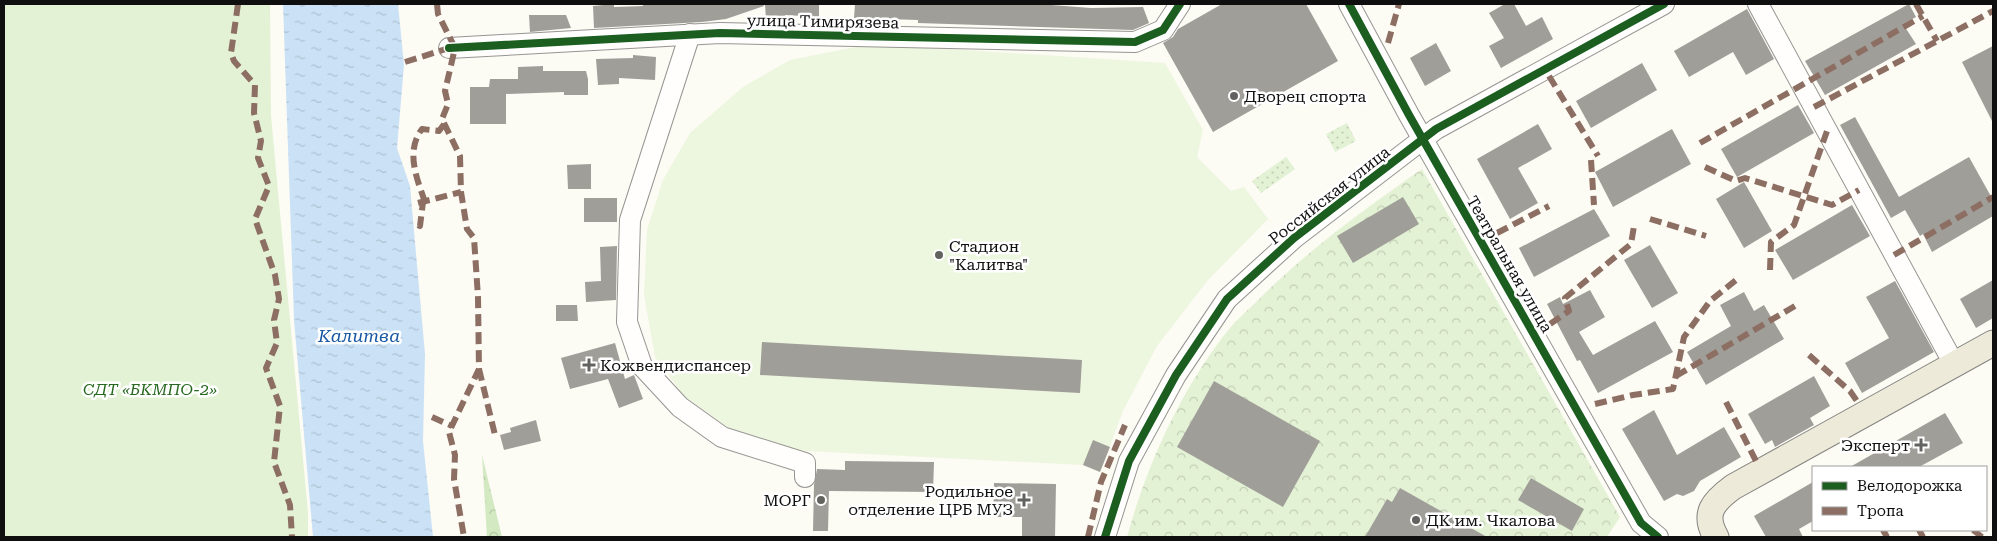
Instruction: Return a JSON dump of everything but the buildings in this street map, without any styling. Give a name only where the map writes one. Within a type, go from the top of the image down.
[{"type":"main road","points":[[1716,537],[1712,531],[1710,512],[1716,500],[1733,487],[1993,343]]},
{"type":"street","name":"улица Тимирязева","points":[[449,48],[730,33],[1135,42],[1163,30],[1180,4]]},
{"type":"street","name":"Театральная улица","points":[[1350,4],[1423,138],[1641,523],[1654,536]]},
{"type":"street","name":"Российская улица","points":[[1105,537],[1129,462],[1176,375],[1227,300],[1294,238],[1436,129],[1664,4]]},
{"type":"street","points":[[1758,4],[1954,364]]},
{"type":"street","points":[[690,34],[630,220],[627,322],[642,366],[680,406],[722,437],[805,463],[805,476]]},
{"type":"green space","name":"СДТ «БКМПО-2»","points":[[4,4],[270,4],[271,116],[308,513],[308,537],[4,537]]},
{"type":"green space","name":"Стадион \"Калитва\"","points":[[871,44],[1165,63],[1203,130],[1197,157],[1231,191],[1244,187],[1268,219],[1208,280],[1157,346],[1123,411],[1100,472],[1083,465],[807,451],[774,446],[742,437],[684,396],[655,357],[644,295],[647,230],[663,180],[690,133],[743,87],[790,60]]},
{"type":"green space","points":[[1347,123],[1356,141],[1335,152],[1326,134]]},
{"type":"green space","points":[[1286,157],[1295,169],[1261,193],[1252,181]]},
{"type":"green space","points":[[1422,169],[1620,517],[1607,537],[1127,537],[1145,482],[1168,427],[1196,375],[1230,328],[1281,278],[1319,245]]},
{"type":"green space","points":[[482,455],[502,537],[487,537]]},
{"type":"water","name":"Калитва","points":[[283,4],[398,4],[404,65],[397,148],[410,186],[425,354],[423,441],[433,537],[313,537],[294,320]]},
{"type":"marked path","points":[[238,4],[231,53],[234,61],[255,85],[254,113],[261,141],[258,158],[269,186],[255,219],[275,275],[279,299],[274,320],[277,343],[266,368],[280,406],[274,462],[290,505],[292,537]]},
{"type":"marked path","points":[[437,4],[438,14],[455,48],[445,91],[448,104],[442,119],[460,156],[461,192],[467,229],[474,238],[478,297],[479,369],[449,432],[455,455],[454,479],[464,537]]},
{"type":"marked path","points":[[1388,43],[1399,4]]},
{"type":"marked path","points":[[1916,4],[1937,41]]},
{"type":"marked path","points":[[1814,107],[1993,11]]},
{"type":"marked path","points":[[1700,143],[1923,16]]},
{"type":"marked path","points":[[405,62],[449,48]]},
{"type":"marked path","points":[[1549,76],[1598,156]]},
{"type":"marked path","points":[[425,202],[414,165],[414,146],[422,129],[439,131],[445,123]]},
{"type":"marked path","points":[[1770,270],[1771,242],[1794,225],[1827,131]]},
{"type":"marked path","points":[[1591,160],[1594,205]]},
{"type":"marked path","points":[[1705,167],[1736,181],[1745,178],[1832,205],[1859,190]]},
{"type":"marked path","points":[[418,203],[461,192]]},
{"type":"marked path","points":[[1894,255],[1993,197]]},
{"type":"marked path","points":[[418,225],[420,226],[423,202]]},
{"type":"marked path","points":[[1497,233],[1549,206]]},
{"type":"marked path","points":[[1650,219],[1706,236]]},
{"type":"marked path","points":[[1550,324],[1569,311],[1565,298],[1631,244],[1634,226]]},
{"type":"marked path","points":[[1595,404],[1633,395],[1673,389],[1684,337],[1710,301],[1736,280]]},
{"type":"marked path","points":[[1676,376],[1800,303]]},
{"type":"marked path","points":[[1809,355],[1850,391],[1859,404]]},
{"type":"marked path","points":[[479,369],[495,435]]},
{"type":"marked path","points":[[1726,402],[1756,461]]},
{"type":"marked path","points":[[432,417],[452,426]]},
{"type":"marked path","points":[[1088,537],[1101,482],[1125,425]]},
{"type":"marked path","points":[[1884,531],[1887,537]]},
{"type":"marked path","points":[[1920,531],[1923,537]]},
{"type":"marked path","points":[[1974,531],[1982,537]]},
{"type":"cycle path","points":[[449,48],[720,33],[1135,42],[1163,30],[1180,4]]},
{"type":"cycle path","points":[[1349,4],[1409,115],[1641,523],[1658,537]]},
{"type":"cycle path","points":[[1105,537],[1129,461],[1176,375],[1227,299],[1294,238],[1436,129],[1664,4]]},
{"type":"place","name":"Дворец спорта","points":[[1234,96]]},
{"type":"place","name":"Стадион \"Калитва\"","points":[[939,255]]},
{"type":"place","name":"Кожвендиспансер","points":[[589,365]]},
{"type":"place","name":"Эксперт","points":[[1921,445]]},
{"type":"place","name":"МОРГ","points":[[821,500]]},
{"type":"place","name":"Родильное отделение ЦРБ МУЗ","points":[[1024,500]]},
{"type":"place","name":"ДК им. Чкалова","points":[[1416,520]]}]
